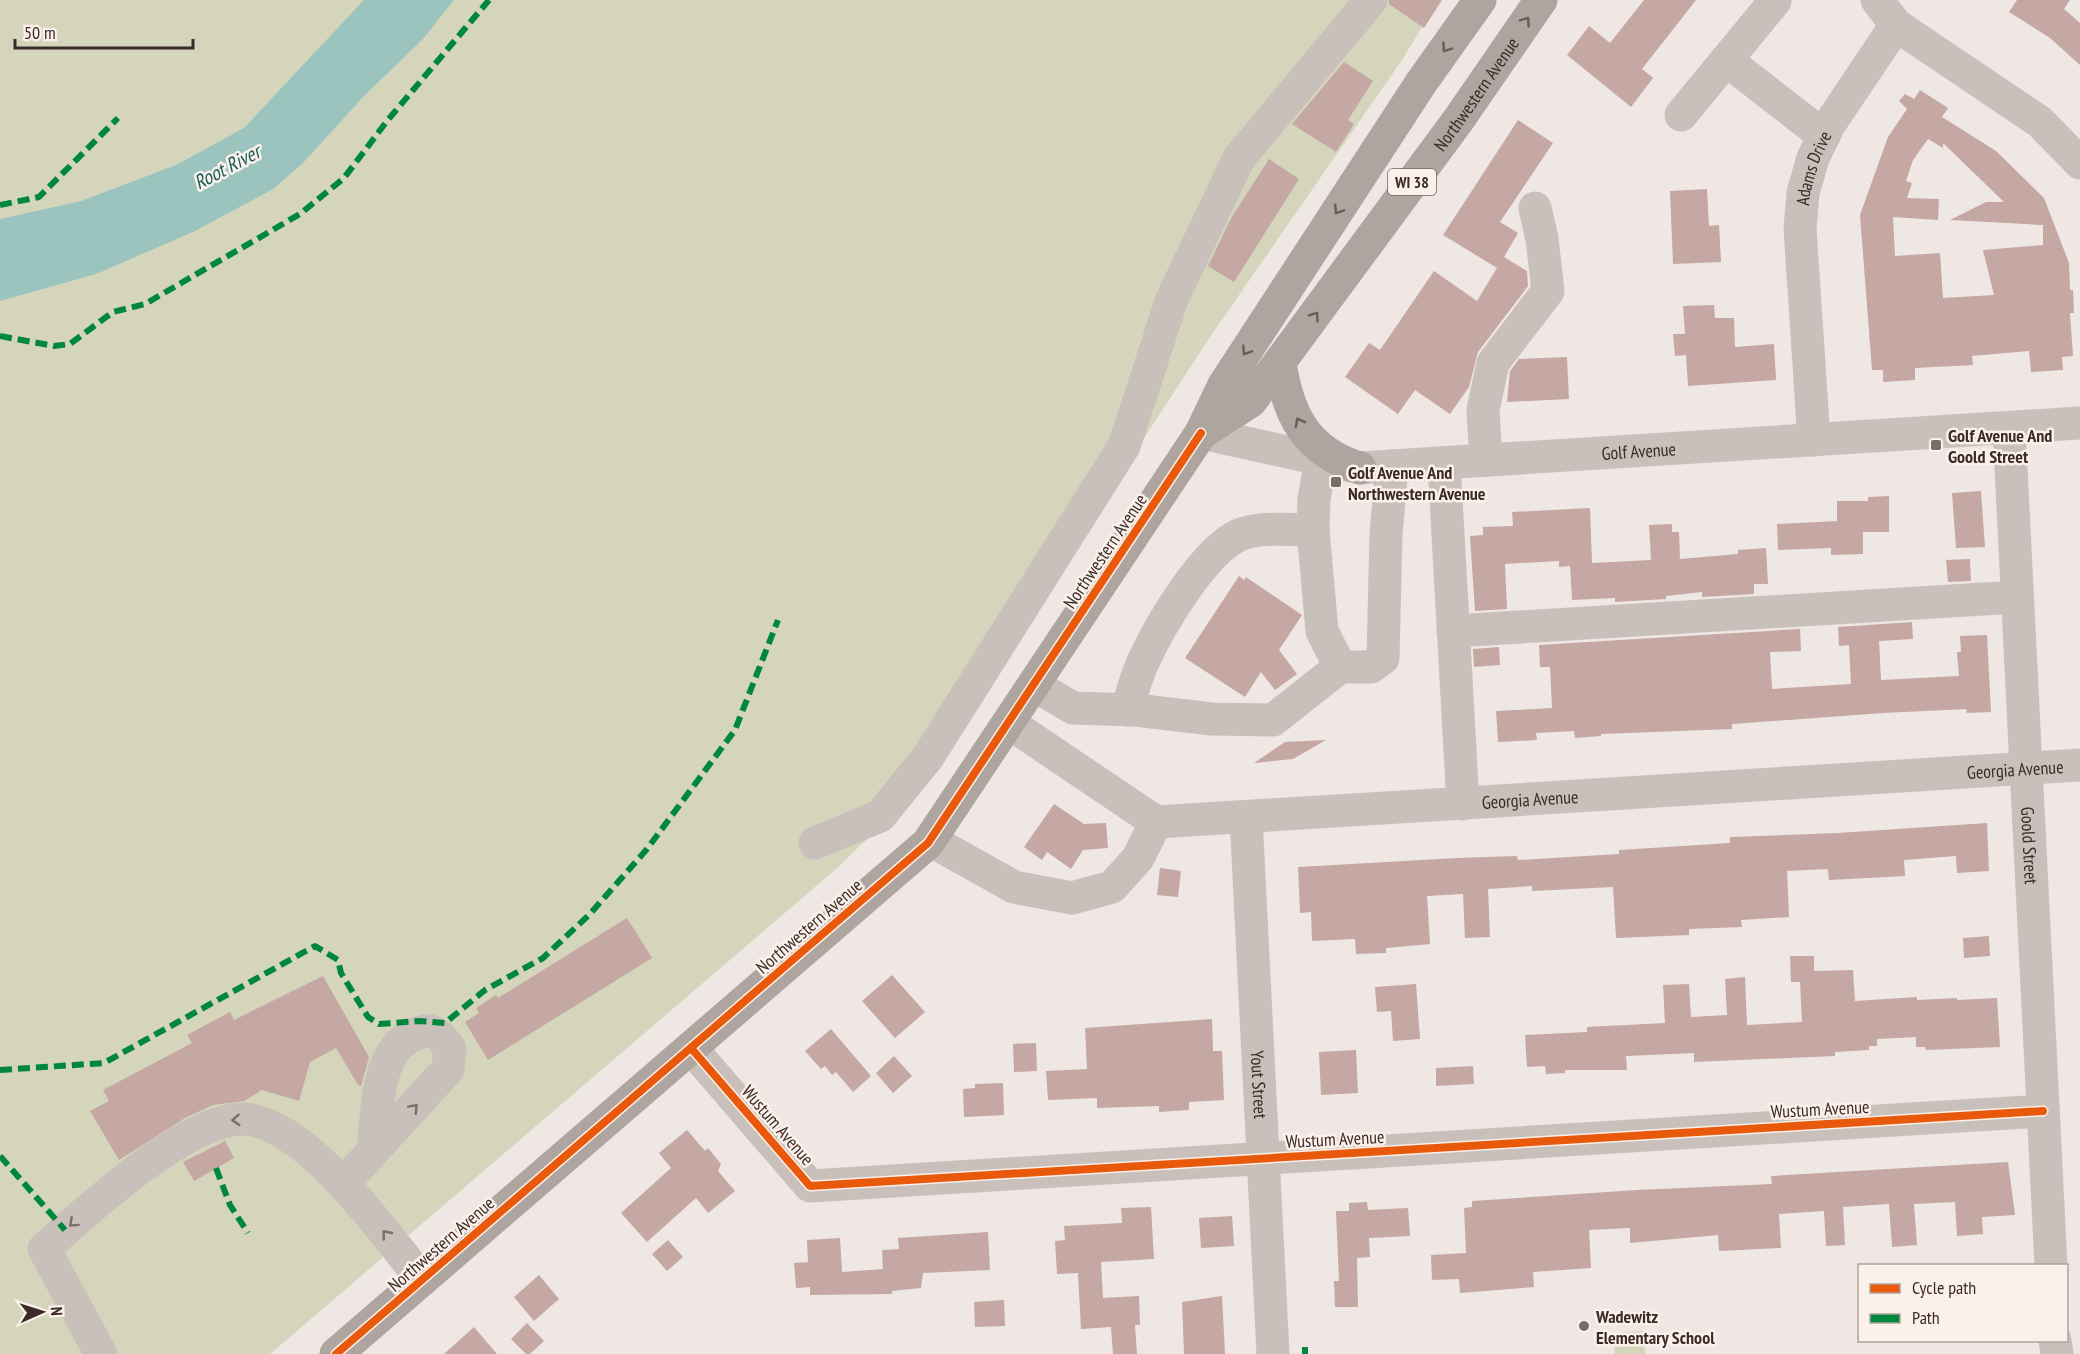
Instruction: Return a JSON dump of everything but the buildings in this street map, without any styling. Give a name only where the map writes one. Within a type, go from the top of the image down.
[{"type":"main road","name":"Northwestern Avenue","points":[[336,1354],[930,840],[1201,433],[1224,384],[1415,93],[1480,0]]},
{"type":"main road","name":"Northwestern Avenue","points":[[1201,433],[1251,401],[1459,119],[1541,0]]},
{"type":"main road","points":[[1280,363],[1289,401],[1312,442],[1334,459],[1360,468]]},
{"type":"street","points":[[815,843],[880,816],[928,757],[1125,446],[1172,299],[1239,158],[1371,0]]},
{"type":"street","points":[[1681,115],[1775,1]]},
{"type":"street","name":"Adams Drive","points":[[1814,440],[1800,229],[1803,193],[1813,158],[1886,12],[2040,122],[2080,163]]},
{"type":"street","points":[[1726,60],[1824,136]]},
{"type":"street","points":[[1486,460],[1483,410],[1493,363],[1548,291],[1542,239],[1534,208]]},
{"type":"street","name":"Golf Avenue","points":[[1201,433],[1360,468],[2080,423]]},
{"type":"street","name":"Goold Street","points":[[2009,428],[2051,1264]]},
{"type":"street","points":[[1321,459],[1314,499],[1313,530],[1322,631],[1340,666]]},
{"type":"street","points":[[1444,463],[1463,804]]},
{"type":"street","points":[[1034,685],[1073,708],[1127,710],[1212,719],[1273,720],[1340,666],[1371,667],[1383,658],[1386,534],[1392,466]]},
{"type":"street","points":[[1127,710],[1142,663],[1155,639],[1194,577],[1218,547],[1241,535],[1261,530],[1313,530]]},
{"type":"street","points":[[1453,631],[2017,597]]},
{"type":"street","points":[[930,840],[1014,887],[1072,898],[1112,887],[1138,858],[1156,822],[1009,723]]},
{"type":"street","name":"Georgia Avenue","points":[[1156,822],[2080,765]]},
{"type":"street","name":"Yout Street","points":[[1246,817],[1273,1354]]},
{"type":"street","name":"Wustum Avenue","points":[[692,1048],[810,1186],[2043,1111]]},
{"type":"street","points":[[101,1354],[44,1249],[93,1205],[162,1153],[219,1121],[245,1119],[281,1132],[319,1158],[422,1280]]},
{"type":"street","points":[[343,1184],[373,1151]]},
{"type":"green space","points":[[0,0],[1438,0],[1402,60],[1212,334],[907,801],[836,869],[270,1354],[0,1354]]},
{"type":"green space","points":[[1644,1331],[1645,1354],[1615,1354],[1614,1333]]},
{"type":"water","name":"Root River","points":[[364,0],[454,0],[422,40],[364,96],[303,163],[273,189],[193,232],[96,274],[0,301],[0,219],[81,201],[176,165],[244,128]]},
{"type":"marked path","points":[[0,336],[54,346],[70,344],[113,312],[145,304],[300,214],[344,178],[387,121],[489,0]]},
{"type":"marked path","points":[[0,205],[39,197],[118,118]]},
{"type":"marked path","points":[[0,1070],[104,1063],[315,946],[338,960],[341,973],[368,1017],[379,1024],[419,1021],[445,1023],[485,990],[543,958],[590,914],[647,849],[735,730],[778,620]]},
{"type":"marked path","points":[[0,1156],[65,1230]]},
{"type":"marked path","points":[[216,1168],[230,1205],[248,1233]]},
{"type":"marked path","points":[[1305,1347],[1305,1354]]},
{"type":"cycle path","points":[[336,1354],[928,843],[1201,433]]},
{"type":"cycle path","points":[[691,1048],[810,1186],[2043,1111]]},
{"type":"place","name":"Golf Avenue And Goold Street","points":[[1936,445]]},
{"type":"place","name":"Golf Avenue And Northwestern Avenue","points":[[1336,482]]},
{"type":"place","name":"Wadewitz Elementary School","points":[[1584,1326]]}]
